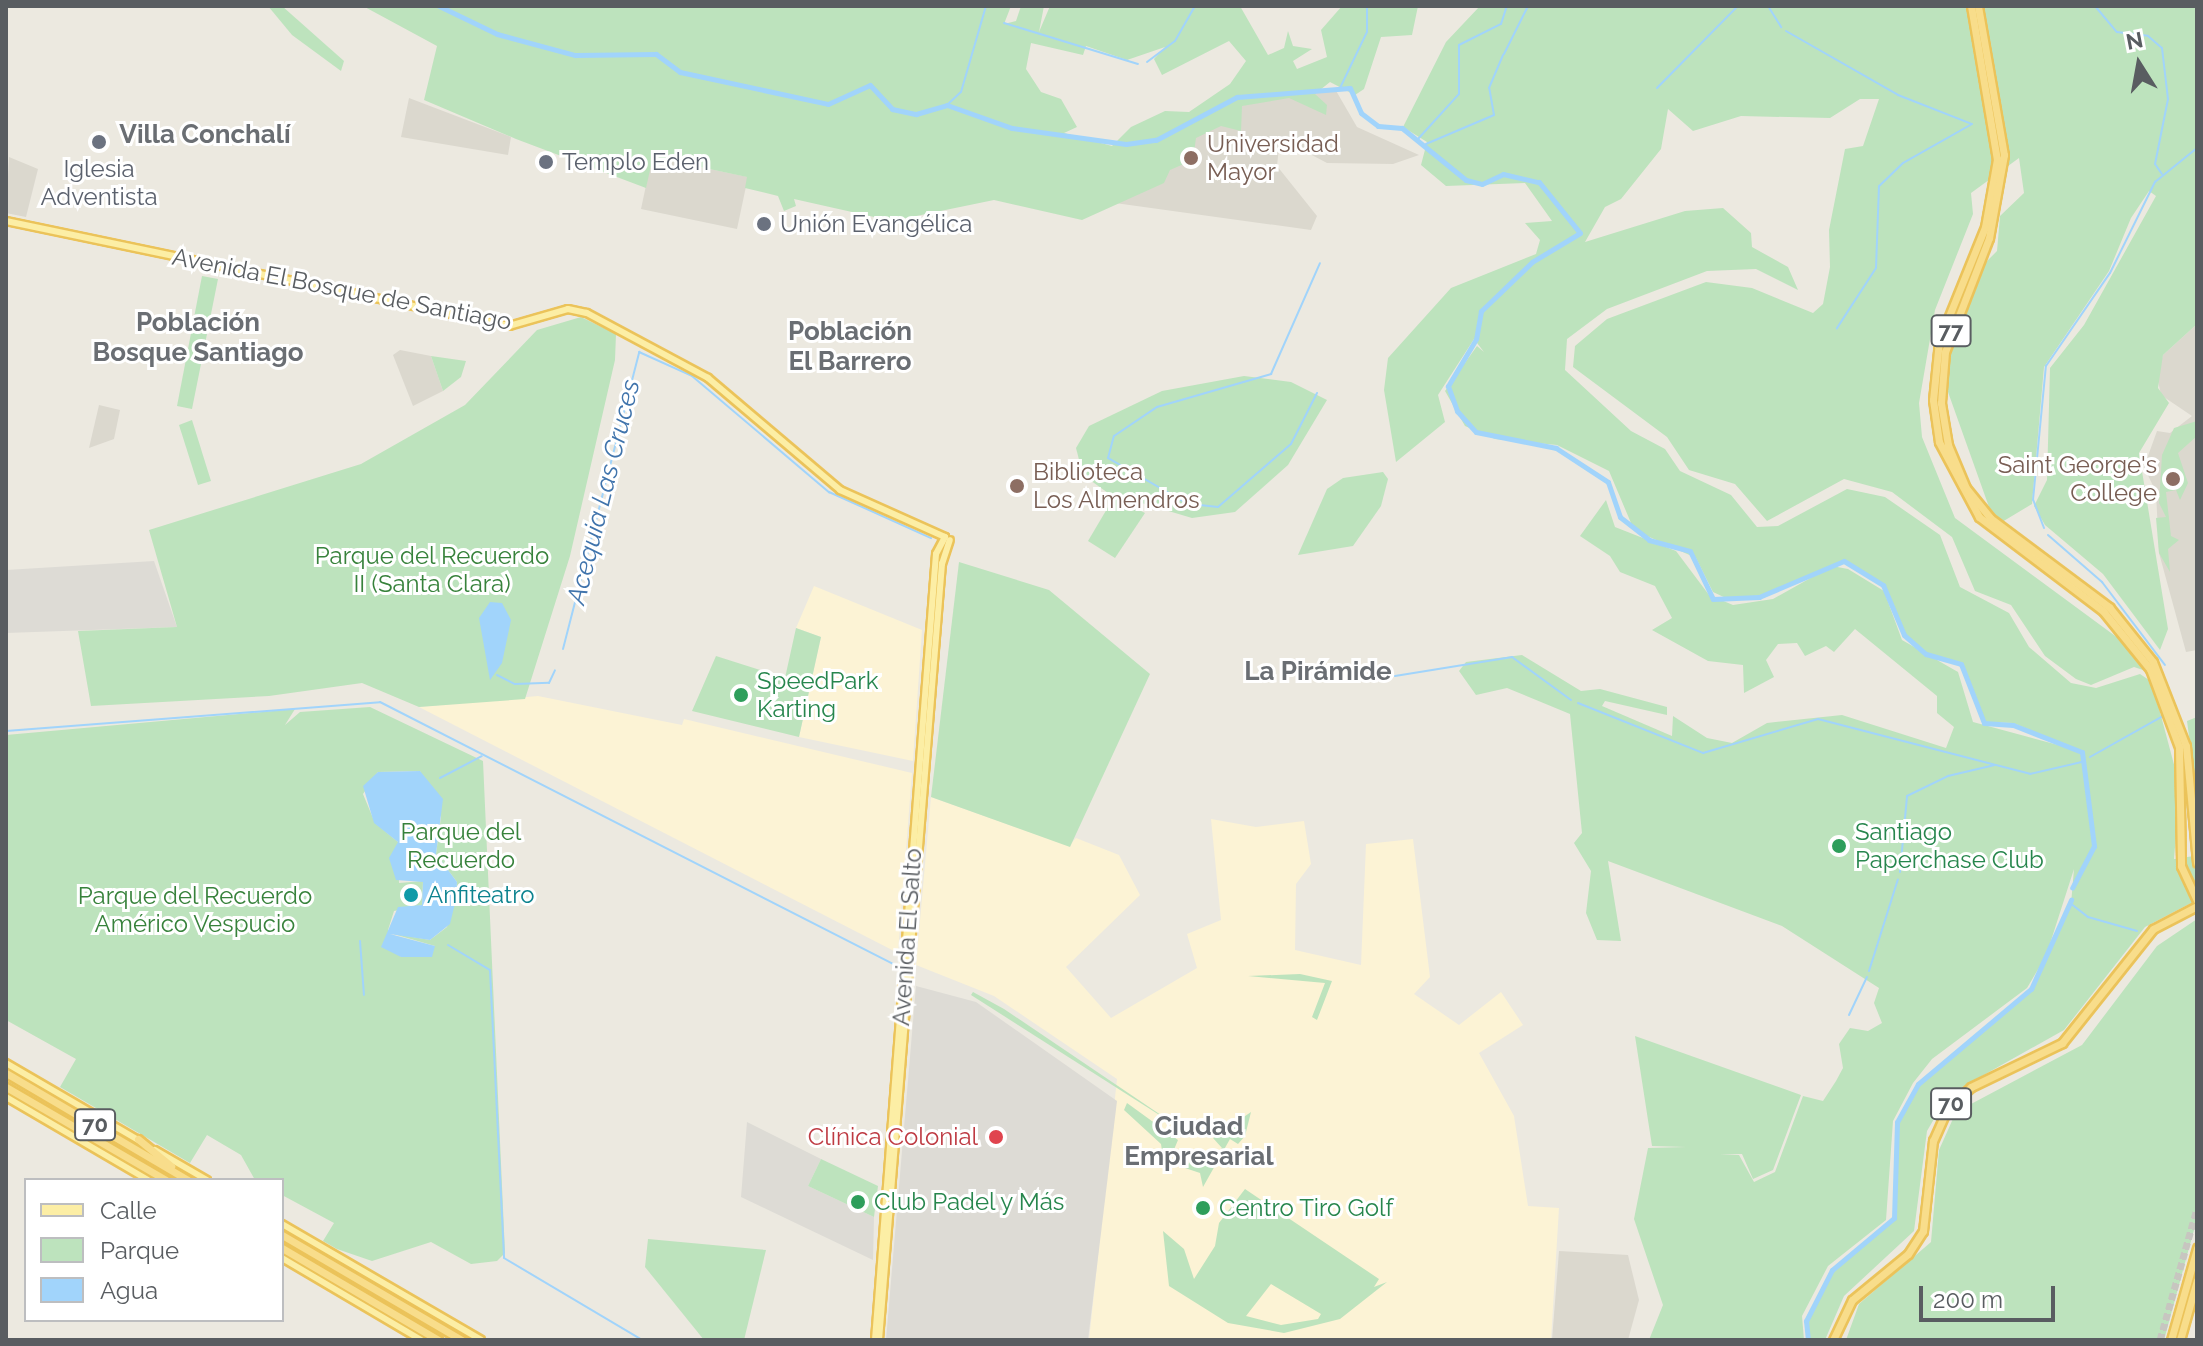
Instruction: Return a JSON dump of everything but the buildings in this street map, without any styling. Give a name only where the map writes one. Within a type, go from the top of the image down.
[{"type":"highway","name":"77","points":[[1975,9],[2003,122],[1995,203],[1945,352],[1941,403],[1951,456],[1990,518],[2129,633],[2173,702],[2191,783],[2197,862]]},
{"type":"highway","name":"77","points":[[2129,633],[2172,720],[2184,816],[2180,861],[2197,900]]},
{"type":"highway","name":"70","points":[[1833,1340],[1852,1300],[1923,1231],[1934,1136],[1948,1107],[1971,1087],[2062,1043],[2153,929],[2197,906]]},
{"type":"highway","name":"70","points":[[6,1073],[184,1178]]},
{"type":"highway","name":"70","points":[[6,1087],[163,1178]]},
{"type":"highway","points":[[6,1095],[42,1107]]},
{"type":"highway","points":[[138,1139],[185,1178]]},
{"type":"highway","points":[[284,1236],[461,1339]]},
{"type":"highway","points":[[2171,1340],[2197,1248]]},
{"type":"highway","points":[[284,1249],[438,1340]]},
{"type":"highway","points":[[2181,1338],[2197,1280]]},
{"type":"highway","points":[[397,1315],[424,1340]]},
{"type":"main road","name":"Avenida El Bosque de Santiago","points":[[6,221],[509,326],[568,309],[587,313],[708,378],[840,490],[948,538]]},
{"type":"main road","name":"Avenida El Salto","points":[[877,1340],[936,554],[948,538]]},
{"type":"main road","points":[[6,1063],[204,1178]]},
{"type":"main road","points":[[6,1095],[145,1178]]},
{"type":"main road","points":[[284,1225],[481,1340]]},
{"type":"main road","points":[[284,1259],[424,1340]]},
{"type":"shaded area","name":"Universidad Mayor","points":[[1335,89],[1357,127],[1419,155],[1393,164],[1327,163],[1291,144],[1279,147],[1277,166],[1317,216],[1311,230],[1115,203],[1111,188],[1257,94]]},
{"type":"shaded area","points":[[409,98],[511,137],[508,155],[401,137]]},
{"type":"shaded area","points":[[9,157],[38,169],[26,217],[6,213]]},
{"type":"shaded area","points":[[652,157],[748,177],[737,229],[641,209]]},
{"type":"shaded area","name":"Saint George's College","points":[[2197,324],[2197,650],[2186,652],[2159,553],[2156,492],[2144,467],[2157,431],[2170,433],[2192,416],[2161,395],[2157,376],[2163,355]]},
{"type":"shaded area","points":[[400,350],[431,356],[443,391],[413,406],[393,355]]},
{"type":"shaded area","points":[[99,405],[120,410],[114,439],[89,448]]},
{"type":"shaded area","points":[[154,561],[177,627],[6,633],[6,570]]},
{"type":"shaded area","points":[[814,586],[922,630],[913,761],[799,737],[821,637],[796,628]]},
{"type":"shaded area","points":[[538,696],[682,725],[684,719],[912,773],[898,953],[419,707]]},
{"type":"shaded area","points":[[931,797],[1069,846],[1076,838],[1119,855],[1140,895],[1066,967],[1111,1018],[1197,968],[1187,934],[1221,920],[1211,819],[1256,827],[1304,821],[1311,864],[1296,884],[1295,950],[1361,965],[1366,844],[1413,839],[1430,977],[1414,994],[1459,1025],[1501,992],[1523,1025],[1479,1053],[1514,1116],[1528,1206],[1559,1208],[1551,1340],[1089,1340],[1117,1079],[994,996],[916,965]]},
{"type":"shaded area","points":[[916,986],[976,1002],[1117,1101],[1088,1340],[886,1340]]},
{"type":"shaded area","points":[[747,1122],[821,1159],[808,1186],[874,1217],[873,1260],[741,1197]]},
{"type":"shaded area","points":[[1559,1251],[1628,1255],[1639,1300],[1628,1340],[1552,1340]]},
{"type":"green space","points":[[268,6],[282,6],[344,61],[341,71],[292,35]]},
{"type":"green space","points":[[363,6],[1011,6],[1004,24],[1016,21],[1021,6],[1044,6],[1039,32],[1050,6],[1240,6],[1268,55],[1284,48],[1288,31],[1293,46],[1312,49],[1293,61],[1297,69],[1327,57],[1321,30],[1342,6],[1418,6],[1412,35],[1381,37],[1364,89],[1355,95],[1330,82],[1315,94],[1327,105],[1326,115],[1289,98],[1242,106],[1241,131],[1221,126],[1196,138],[1193,160],[1170,170],[1164,183],[1082,220],[994,200],[892,221],[794,199],[796,206],[784,211],[778,196],[745,188],[747,177],[653,157],[646,188],[424,100],[437,46]],"holes":[[[1229,41],[1246,61],[1230,84],[1189,112],[1165,111],[1131,127],[1112,146],[1064,133],[1077,127],[1061,99],[1041,92],[1026,69],[1031,43],[1083,55],[1086,46],[1127,60],[1165,47],[1154,59],[1162,75]]]},
{"type":"green space","points":[[1480,6],[2197,6],[2197,324],[2163,355],[2158,388],[2169,403],[2139,453],[2168,629],[2160,650],[2103,574],[2045,525],[2034,506],[2047,480],[2050,368],[2084,325],[2156,196],[2149,191],[2131,218],[2109,271],[2044,367],[2032,504],[2002,522],[1989,507],[1948,392],[1949,357],[1984,264],[1997,251],[2000,216],[2024,193],[2019,158],[1971,193],[1973,214],[1935,310],[1919,403],[1922,437],[1955,518],[2122,641],[2149,672],[2134,667],[2091,685],[2076,679],[2045,656],[2011,605],[1975,591],[1952,537],[1892,492],[1844,479],[1767,521],[1735,484],[1689,470],[1667,437],[1573,367],[1575,346],[1607,319],[1706,282],[1752,288],[1813,313],[1823,304],[1830,267],[1829,230],[1845,149],[1863,146],[1879,99],[1860,99],[1830,118],[1741,116],[1693,131],[1668,109],[1661,149],[1621,199],[1605,207],[1585,242],[1685,211],[1723,208],[1751,233],[1752,247],[1788,267],[1798,290],[1756,269],[1707,271],[1607,309],[1567,339],[1565,370],[1631,431],[1665,449],[1680,471],[1731,495],[1757,527],[1778,526],[1847,489],[1885,497],[1940,535],[1960,587],[2009,613],[2029,647],[2071,683],[2096,688],[2140,674],[2152,682],[2180,787],[2174,859],[2194,856],[2197,797],[2197,919],[2191,903],[2145,927],[2064,1030],[1948,1095],[1927,1131],[1914,1231],[1844,1296],[1825,1340],[1809,1340],[1808,1321],[1833,1270],[1895,1219],[1898,1123],[1919,1085],[2032,990],[2071,904],[2074,869],[2046,956],[2027,988],[1932,1059],[1913,1083],[1893,1121],[1886,1220],[1828,1266],[1802,1316],[1804,1340],[1649,1340],[1663,1305],[1634,1219],[1648,1148],[1686,1147],[1652,1146],[1635,1036],[1801,1095],[1773,1170],[1753,1179],[1742,1154],[1720,1154],[1739,1155],[1754,1182],[1775,1172],[1803,1096],[1823,1101],[1836,1081],[1843,1068],[1839,1044],[1850,1028],[1868,1031],[1882,1023],[1874,1003],[1879,988],[1782,926],[1608,861],[1621,941],[1597,940],[1586,913],[1591,871],[1574,843],[1582,833],[1570,714],[1507,688],[1476,695],[1459,671],[1466,662],[1522,655],[1581,691],[1600,689],[1667,707],[1667,715],[1605,701],[1602,706],[1672,736],[1673,716],[1707,738],[1732,743],[1767,723],[1842,715],[1946,748],[1954,727],[1937,713],[1937,696],[1855,629],[1834,652],[1826,646],[1805,656],[1797,643],[1778,644],[1766,660],[1774,677],[1744,693],[1743,665],[1708,661],[1652,630],[1672,618],[1655,586],[1620,572],[1610,556],[1580,536],[1606,500],[1615,527],[1676,551],[1709,595],[1733,605],[1773,599],[1832,566],[1848,569],[1884,591],[1902,640],[1958,672],[1973,722],[2084,752],[2013,723],[1985,722],[1962,663],[1927,653],[1905,635],[1884,584],[1845,560],[1765,595],[1728,599],[1713,592],[1696,558],[1634,530],[1609,471],[1557,445],[1495,439],[1465,426],[1445,391],[1477,346],[1484,352],[1474,339],[1438,395],[1445,422],[1396,462],[1384,390],[1388,358],[1451,288],[1536,254],[1540,240],[1525,223],[1552,221],[1525,183],[1446,186],[1421,165],[1427,142],[1403,127],[1446,42]]},
{"type":"green space","points":[[202,276],[218,279],[192,409],[177,406]]},
{"type":"green space","name":"Parque del Recuerdo II (Santa Clara)","points":[[581,317],[616,334],[615,360],[570,556],[525,699],[419,707],[362,683],[269,696],[91,706],[78,631],[177,627],[149,530],[361,464],[465,405],[537,330]]},
{"type":"green space","points":[[431,356],[466,361],[461,377],[443,391]]},
{"type":"green space","points":[[1244,376],[1291,382],[1327,400],[1288,465],[1235,512],[1192,518],[1108,493],[1083,475],[1076,448],[1089,426],[1162,391]]},
{"type":"green space","points":[[192,420],[211,481],[198,485],[179,425]]},
{"type":"green space","points":[[2197,421],[2197,436],[2178,453],[2188,483],[2180,500],[2176,490],[2166,492],[2171,536],[2179,540],[2168,549],[2170,572],[2159,553],[2156,518],[2166,517],[2159,503],[2162,455],[2174,428]]},
{"type":"green space","points":[[1383,472],[1388,479],[1381,506],[1353,546],[1298,555],[1327,489],[1343,478]]},
{"type":"green space","points":[[1114,497],[1145,513],[1115,558],[1088,541]]},
{"type":"green space","points":[[959,562],[1049,590],[1150,674],[1070,847],[931,797]]},
{"type":"green space","name":"SpeedPark Karting","points":[[796,628],[821,637],[799,737],[692,711],[716,656],[785,678]]},
{"type":"green space","name":"Parque del Recuerdo Américo Vespucio","points":[[370,707],[483,761],[505,1253],[497,1261],[471,1264],[431,1242],[372,1261],[337,1249],[323,1241],[334,1223],[284,1196],[284,1178],[254,1178],[241,1155],[207,1135],[190,1163],[60,1087],[76,1059],[6,1020],[6,735],[295,709],[285,725],[300,712]],"holes":[[[420,771],[441,817],[436,854],[457,882],[456,899],[447,927],[430,940],[390,933],[435,946],[401,957],[388,930],[394,911],[422,905],[423,881],[399,883],[398,842],[375,823],[363,794],[378,772]]]},
{"type":"green space","points":[[2197,717],[2197,797],[2187,721]]},
{"type":"green space","points":[[2197,919],[2197,1219],[2164,1340],[1846,1340],[1859,1304],[1931,1242],[1939,1150],[1956,1112],[2082,1045],[2157,946]]},
{"type":"green space","points":[[1300,974],[1332,981],[1317,1020],[1312,1017],[1325,983],[1248,976]]},
{"type":"green space","points":[[973,992],[1004,1009],[1183,1130],[971,995]]},
{"type":"green space","points":[[1127,1103],[1178,1140],[1165,1171],[1161,1144],[1124,1110]]},
{"type":"green space","points":[[1251,1112],[1245,1136],[1238,1144],[1230,1139],[1203,1187],[1200,1173],[1185,1168],[1192,1159],[1211,1161],[1222,1148],[1213,1138]]},
{"type":"green space","name":"Club Padel y Más","points":[[821,1159],[878,1186],[874,1217],[808,1186]]},
{"type":"green space","points":[[1245,1189],[1379,1279],[1374,1287],[1387,1282],[1340,1319],[1284,1333],[1228,1323],[1169,1286],[1163,1231],[1184,1249],[1194,1279],[1215,1246],[1219,1223]],"holes":[[[1271,1284],[1321,1314],[1318,1319],[1281,1325],[1246,1316]]]},
{"type":"green space","points":[[648,1239],[766,1250],[744,1340],[704,1340],[645,1267]]},
{"type":"water","points":[[490,602],[502,603],[511,620],[502,663],[490,680],[479,618]]},
{"type":"water","points":[[420,771],[443,799],[436,854],[457,882],[456,899],[450,924],[430,940],[390,934],[435,946],[432,957],[401,957],[381,947],[398,907],[422,905],[423,882],[396,880],[389,858],[398,842],[374,823],[363,786],[378,772]]},
{"type":"waterway","points":[[439,6],[497,34],[575,55],[656,54],[680,72],[828,104],[870,85],[892,109],[916,114],[947,105],[1012,128],[1126,144],[1156,140],[1237,97],[1350,88],[1361,113],[1378,126],[1402,128],[1466,180],[1482,184],[1503,174],[1539,182],[1580,233],[1532,262],[1481,311],[1476,339],[1448,386],[1457,411],[1476,432],[1556,448],[1608,482],[1620,517],[1649,540],[1690,551],[1713,599],[1759,597],[1844,561],[1883,585],[1904,635],[1926,654],[1961,664],[1984,723],[2013,725],[2082,752],[2094,846],[2072,888]]},
{"type":"waterway","points":[[947,105],[961,92],[986,6]]},
{"type":"waterway","points":[[1147,62],[1175,41],[1195,6]]},
{"type":"waterway","points":[[1340,88],[1367,32],[1367,6]]},
{"type":"waterway","points":[[1418,139],[1459,94],[1459,45],[1501,24],[1507,6]]},
{"type":"waterway","points":[[1504,54],[1528,6]]},
{"type":"waterway","points":[[1657,88],[1738,6]]},
{"type":"waterway","points":[[1768,6],[1781,27]]},
{"type":"waterway","points":[[2095,6],[2117,32],[2148,36],[2162,48],[2168,99],[2155,164],[2162,174]]},
{"type":"waterway","points":[[1004,23],[1138,64]]},
{"type":"waterway","points":[[1786,31],[1898,95],[1972,124],[1903,163],[1879,186],[1876,268],[1837,328]]},
{"type":"waterway","points":[[1426,144],[1494,115],[1489,88],[1503,55]]},
{"type":"waterway","points":[[2044,528],[2033,500],[2046,366],[2110,273],[2155,182],[2197,148]]},
{"type":"waterway","points":[[1317,393],[1291,444],[1218,507],[1188,504],[1108,458],[1114,436],[1157,407],[1271,374],[1320,263]]},
{"type":"waterway","name":"Acequia Las Cruces","points":[[563,649],[639,352],[692,376],[829,492],[931,538]]},
{"type":"waterway","points":[[2048,535],[2102,582],[2165,665]]},
{"type":"waterway","name":"Acequia Las Cruces","points":[[1395,676],[1512,657],[1571,700]]},
{"type":"waterway","name":"Acequia Las Cruces","points":[[497,675],[515,684],[549,683],[555,670]]},
{"type":"waterway","points":[[6,731],[380,702],[893,964]]},
{"type":"waterway","name":"Acequia Las Cruces","points":[[1578,703],[1703,753],[1818,719],[2030,774],[2082,762]]},
{"type":"waterway","points":[[2090,757],[2163,716]]},
{"type":"waterway","points":[[440,778],[482,756]]},
{"type":"waterway","points":[[1900,872],[1907,796],[1948,776],[1995,765]]},
{"type":"waterway","points":[[1869,971],[1898,879]]},
{"type":"waterway","points":[[1808,1340],[1806,1321],[1832,1270],[1894,1218],[1897,1122],[1918,1084],[2031,989],[2071,900]]},
{"type":"waterway","points":[[2070,903],[2088,917],[2137,931]]},
{"type":"waterway","points":[[360,941],[364,995]]},
{"type":"waterway","points":[[448,945],[490,970],[504,1258],[642,1340]]},
{"type":"waterway","points":[[1849,1015],[1867,977]]},
{"type":"tunnel","points":[[2160,1340],[2197,1208]]},
{"type":"place","name":"Iglesia Adventista","points":[[99,142]]},
{"type":"place","name":"Universidad Mayor","points":[[1191,158]]},
{"type":"place","name":"Templo Eden","points":[[546,162]]},
{"type":"place","name":"Unión Evangélica","points":[[764,224]]},
{"type":"place","name":"Saint George's College","points":[[2173,479]]},
{"type":"place","name":"Biblioteca Los Almendros","points":[[1017,486]]},
{"type":"place","name":"SpeedPark Karting","points":[[741,695]]},
{"type":"place","name":"Santiago Paperchase Club","points":[[1839,846]]},
{"type":"place","name":"Anfiteatro","points":[[411,895]]},
{"type":"place","name":"Clínica Colonial","points":[[996,1137]]},
{"type":"place","name":"Club Padel y Más","points":[[858,1202]]},
{"type":"place","name":"Centro Tiro Golf","points":[[1203,1208]]},
{"type":"district","name":"Villa Conchalí","points":[[205,135]]},
{"type":"district","name":"Población Bosque Santiago","points":[[198,338]]},
{"type":"district","name":"Población El Barrero","points":[[850,347]]},
{"type":"district","name":"La Pirámide","points":[[1318,672]]},
{"type":"district","name":"Ciudad Empresarial","points":[[1199,1142]]},
{"type":"park label","name":"Parque del Recuerdo","points":[[461,846]]}]
